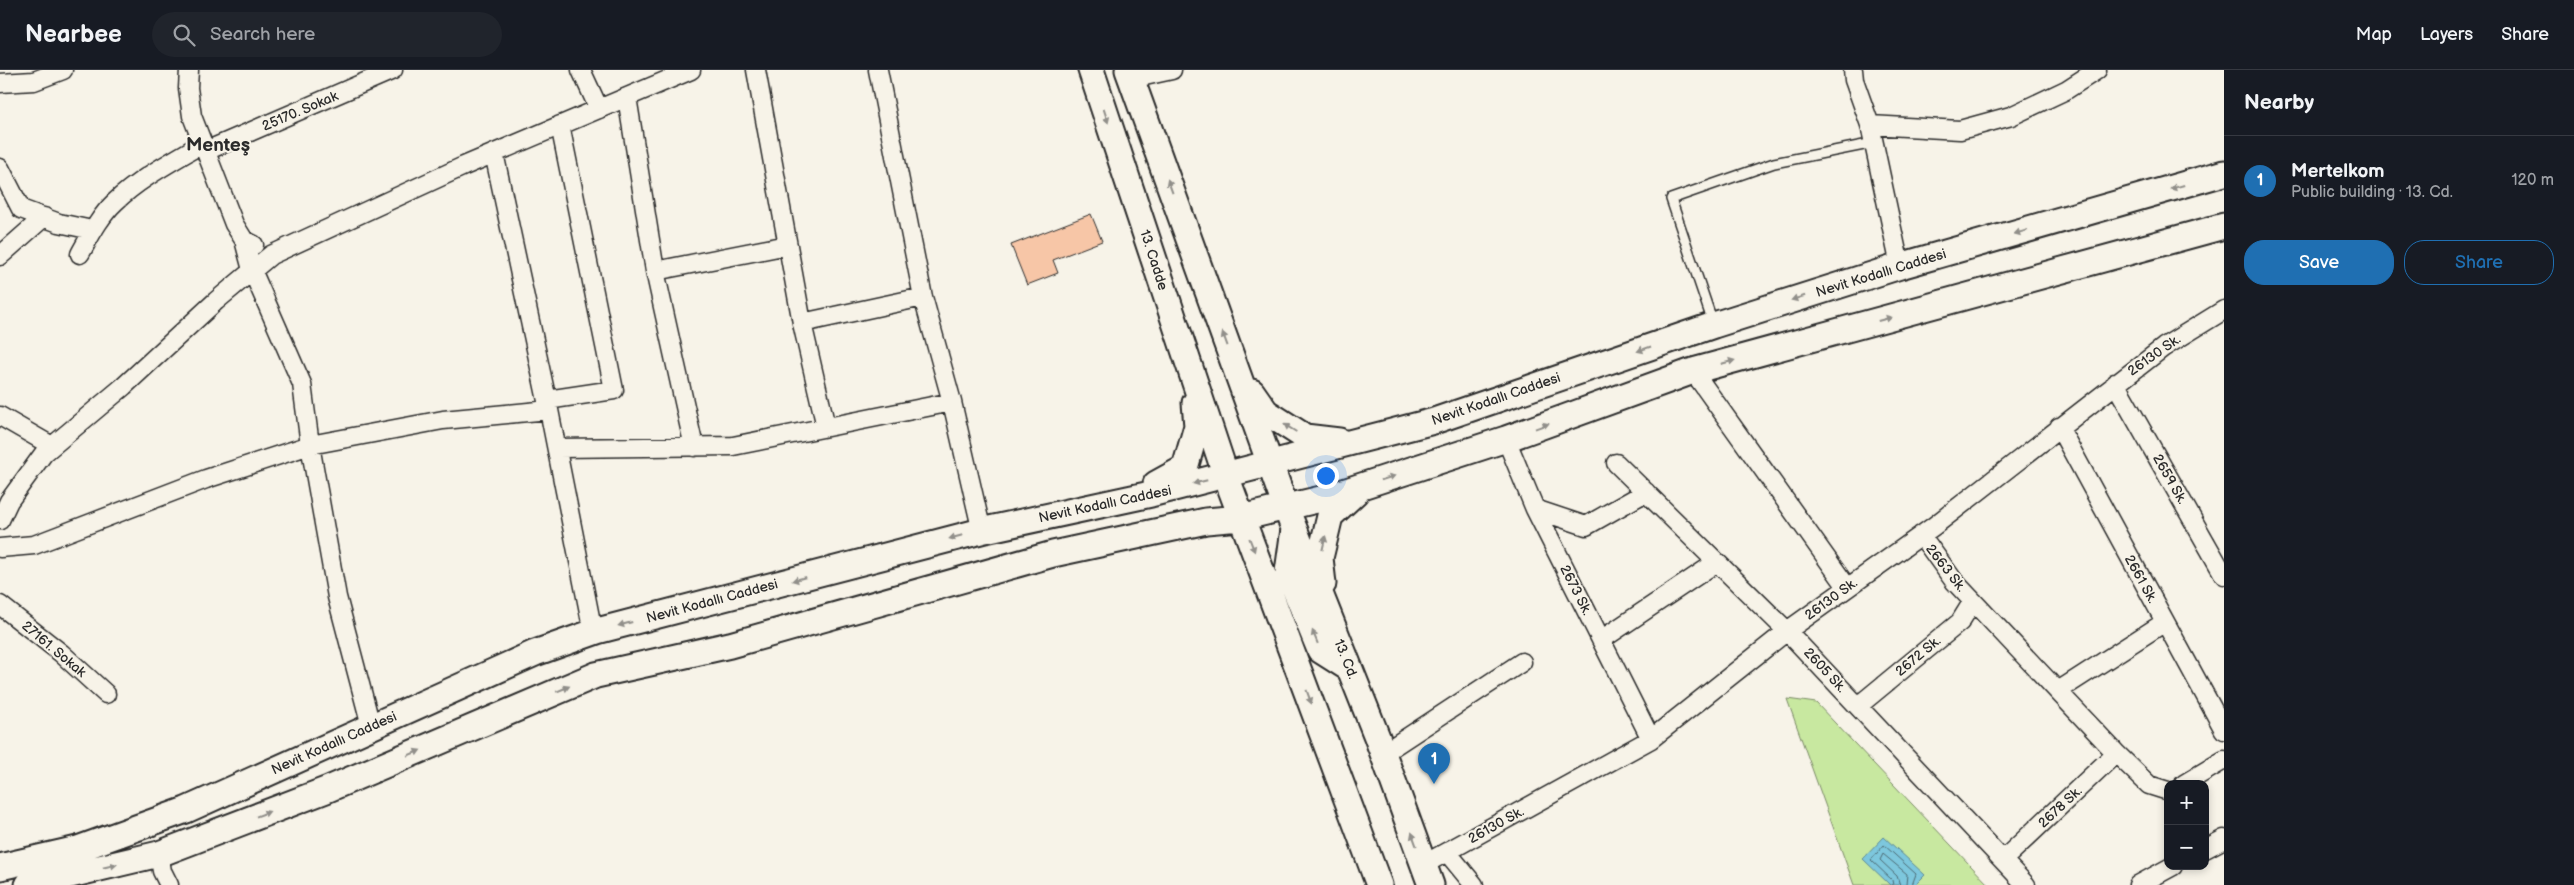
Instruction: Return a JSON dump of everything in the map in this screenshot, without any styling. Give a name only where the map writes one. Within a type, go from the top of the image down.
[{"type":"main road","name":"13. Cadde","points":[[1091,70],[1217,450]]},
{"type":"main road","points":[[1130,75],[1237,371],[1266,412],[1305,437],[1354,442]]},
{"type":"main road","name":"Nevit Kodallı Caddesi","points":[[0,867],[78,849],[186,810],[535,653],[597,631],[985,530],[1226,476],[1429,422],[1714,325],[1900,266],[2224,173]]},
{"type":"main road","points":[[28,885],[159,854],[326,790],[596,675],[730,645],[1053,554],[1206,521],[1242,518],[1290,518],[1325,498],[1506,439],[1693,371],[2224,226]]},
{"type":"main road","points":[[1174,321],[1199,344],[1224,420],[1217,450],[1374,883]]},
{"type":"main road","name":"13. Cd.","points":[[1237,371],[1272,463],[1290,518],[1350,669],[1427,875]]},
{"type":"main road","points":[[1132,498],[1185,468],[1197,426],[1193,378]]},
{"type":"main road","points":[[1304,456],[1339,463],[1402,444],[1429,422]]},
{"type":"main road","points":[[1326,609],[1320,558],[1330,516],[1362,486]]},
{"type":"main road","points":[[1290,518],[1288,572],[1320,650],[1350,669]]},
{"type":"street","points":[[0,83],[34,81],[63,70]]},
{"type":"street","points":[[189,70],[188,88],[192,116],[234,224],[244,240],[252,270],[302,384],[310,445],[337,597],[371,726]]},
{"type":"street","name":"25170. Sokak","points":[[80,254],[92,230],[114,202],[151,175],[204,147],[393,70]]},
{"type":"street","points":[[581,70],[599,109]]},
{"type":"street","points":[[0,520],[5,501],[44,453],[124,386],[271,254],[494,153],[691,70]]},
{"type":"street","points":[[756,70],[802,322],[826,427]]},
{"type":"street","points":[[878,70],[923,297],[952,402],[979,519],[985,530]]},
{"type":"street","points":[[1130,75],[1172,70]]},
{"type":"street","points":[[1853,70],[1854,80],[1870,125],[1900,266]]},
{"type":"street","points":[[1870,125],[1960,130],[2011,116],[2066,90],[2097,70]]},
{"type":"street","points":[[627,97],[655,271],[694,447]]},
{"type":"street","points":[[0,548],[34,545],[206,479],[310,445],[443,420],[548,405],[614,390],[560,126]]},
{"type":"street","points":[[494,153],[558,448],[590,617],[597,631]]},
{"type":"street","points":[[0,168],[21,209],[92,230]]},
{"type":"street","points":[[0,256],[44,217]]},
{"type":"street","points":[[244,240],[271,254]]},
{"type":"street","points":[[655,271],[788,244]]},
{"type":"street","points":[[802,322],[923,297]]},
{"type":"street","name":"26130 Sk.","points":[[1427,875],[1447,852],[1651,739],[1787,630],[1921,534],[2164,347],[2224,310]]},
{"type":"street","points":[[1693,371],[1847,587]]},
{"type":"street","name":"2659 Sk.","points":[[2115,384],[2224,575]]},
{"type":"street","points":[[558,448],[733,446],[952,402]]},
{"type":"street","points":[[0,416],[52,446]]},
{"type":"street","name":"2661 Sk.","points":[[2059,427],[2224,730]]},
{"type":"street","name":"2673 Sk.","points":[[1506,439],[1535,509],[1651,739]]},
{"type":"street","name":"2605 Sk.","points":[[1616,463],[1787,630],[2026,885]]},
{"type":"street","points":[[1535,509],[1586,526],[1646,492]]},
{"type":"street","name":"2663 Sk.","points":[[1921,534],[1954,581],[2116,753],[2149,785],[2164,790]]},
{"type":"street","points":[[1601,640],[1717,562]]},
{"type":"street","name":"2672 Sk.","points":[[1858,706],[1960,622],[1973,601]]},
{"type":"street","name":"27161. Sokak","points":[[0,605],[61,653],[106,694]]},
{"type":"street","points":[[2058,691],[2165,622]]},
{"type":"street","points":[[1382,754],[1522,662]]},
{"type":"street","name":"2678 Sk.","points":[[2003,860],[2116,753]]},
{"type":"street","points":[[2191,780],[2224,760]]},
{"type":"street","points":[[2209,847],[2224,839]]},
{"type":"street","points":[[1447,852],[1474,885]]},
{"type":"street","points":[[159,854],[162,872],[169,885]]},
{"type":"street","points":[[2138,885],[2166,870]]},
{"type":"lane","points":[[1714,325],[1671,199],[1774,163],[1874,143]]},
{"type":"green space","points":[[1787,699],[1816,703],[1989,885],[1854,885]]},
{"type":"water","points":[[1884,837],[1925,875],[1915,885],[1890,885],[1863,859]]},
{"type":"building","points":[[1091,214],[1102,241],[1053,260],[1058,273],[1027,285],[1011,245]]},
{"type":"place","name":"Mertelkom","points":[[1434,784]]},
{"type":"district","name":"Menteş","points":[[218,145]]}]
